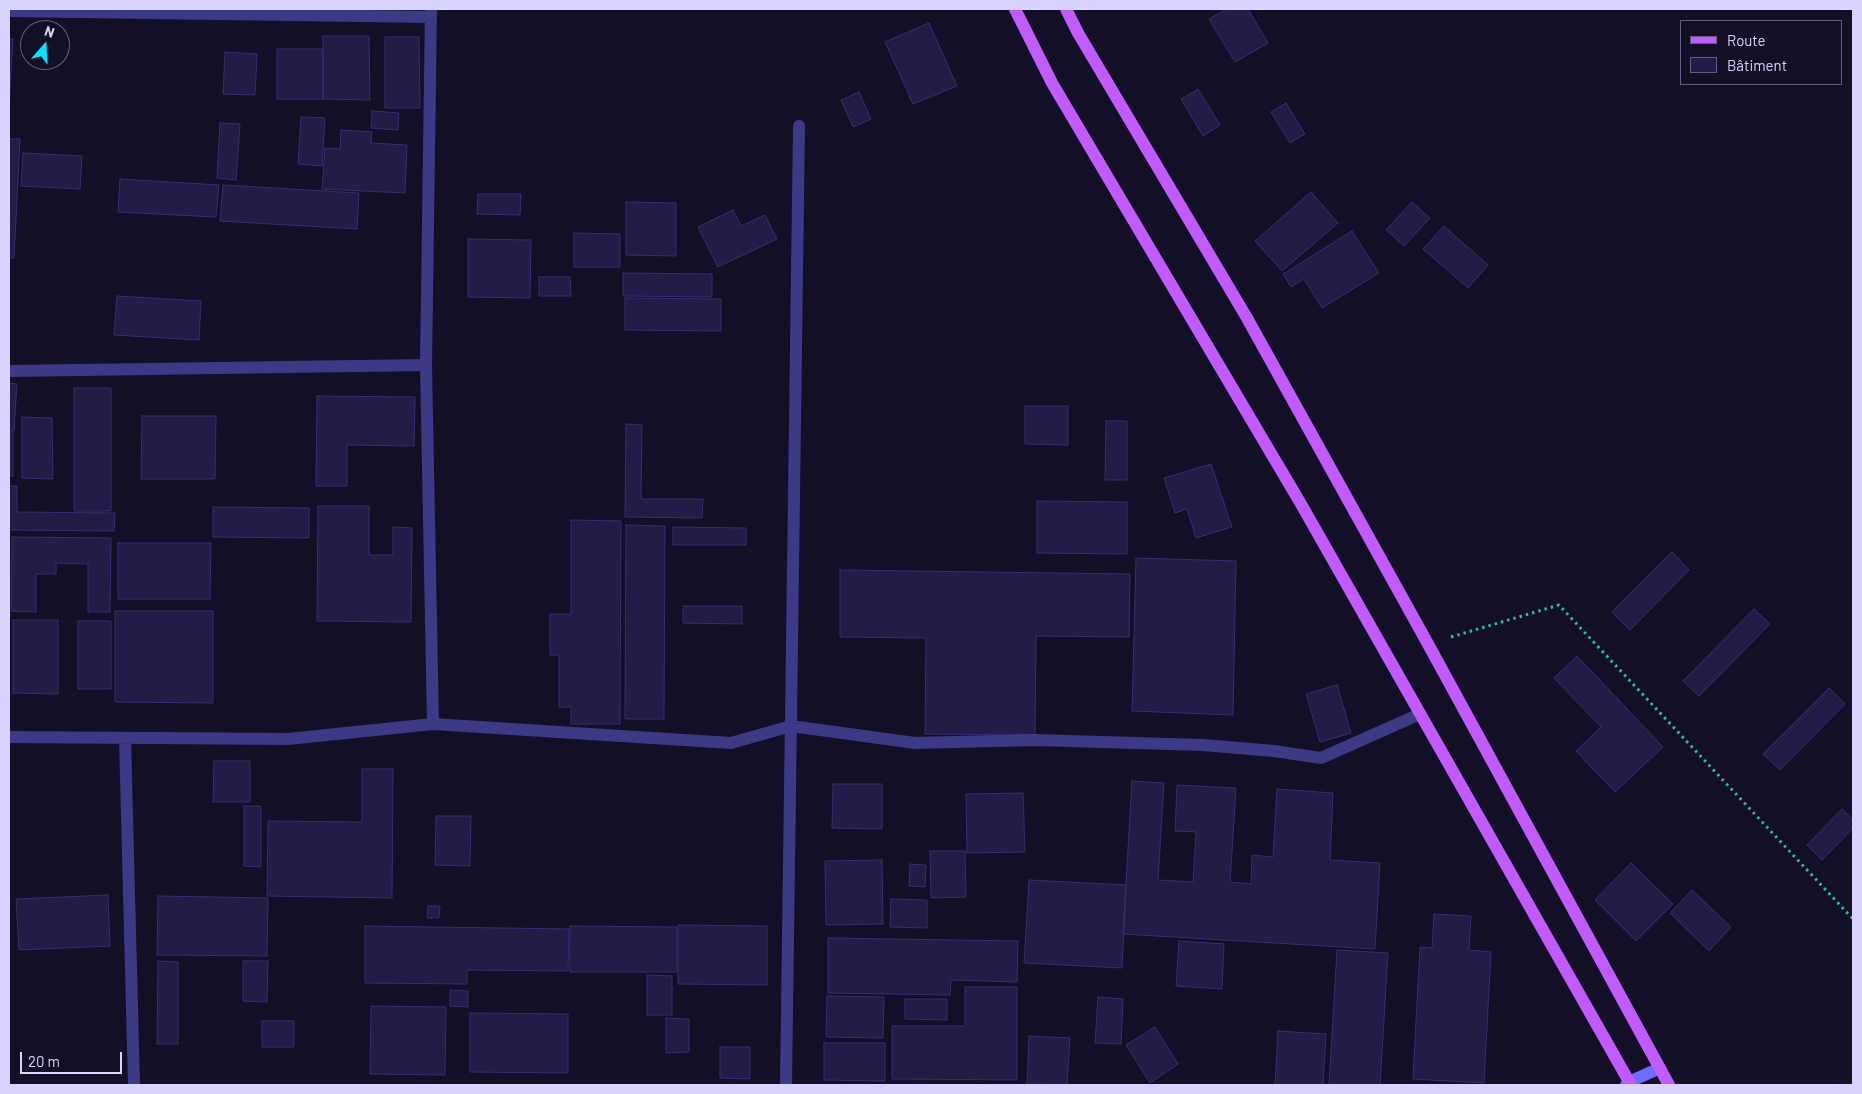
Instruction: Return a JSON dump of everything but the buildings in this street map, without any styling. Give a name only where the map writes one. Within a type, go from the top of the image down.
[{"type":"main road","points":[[1015,9],[1052,83],[1301,504],[1629,1084]]},
{"type":"main road","points":[[1066,9],[1078,33],[1247,318],[1669,1085]]},
{"type":"street","points":[[9,11],[431,13],[426,365],[433,724]]},
{"type":"street","points":[[786,1085],[799,126]]},
{"type":"street","points":[[9,371],[426,365]]},
{"type":"street","points":[[9,737],[288,739],[433,724],[731,743],[791,726],[915,744],[1034,740],[1203,745],[1274,751],[1321,758],[1420,714]]},
{"type":"street","points":[[125,738],[134,1085]]},
{"type":"street","points":[[1629,1084],[1660,1068]]},
{"type":"path","points":[[1428,644],[1559,605],[1853,919]]}]
